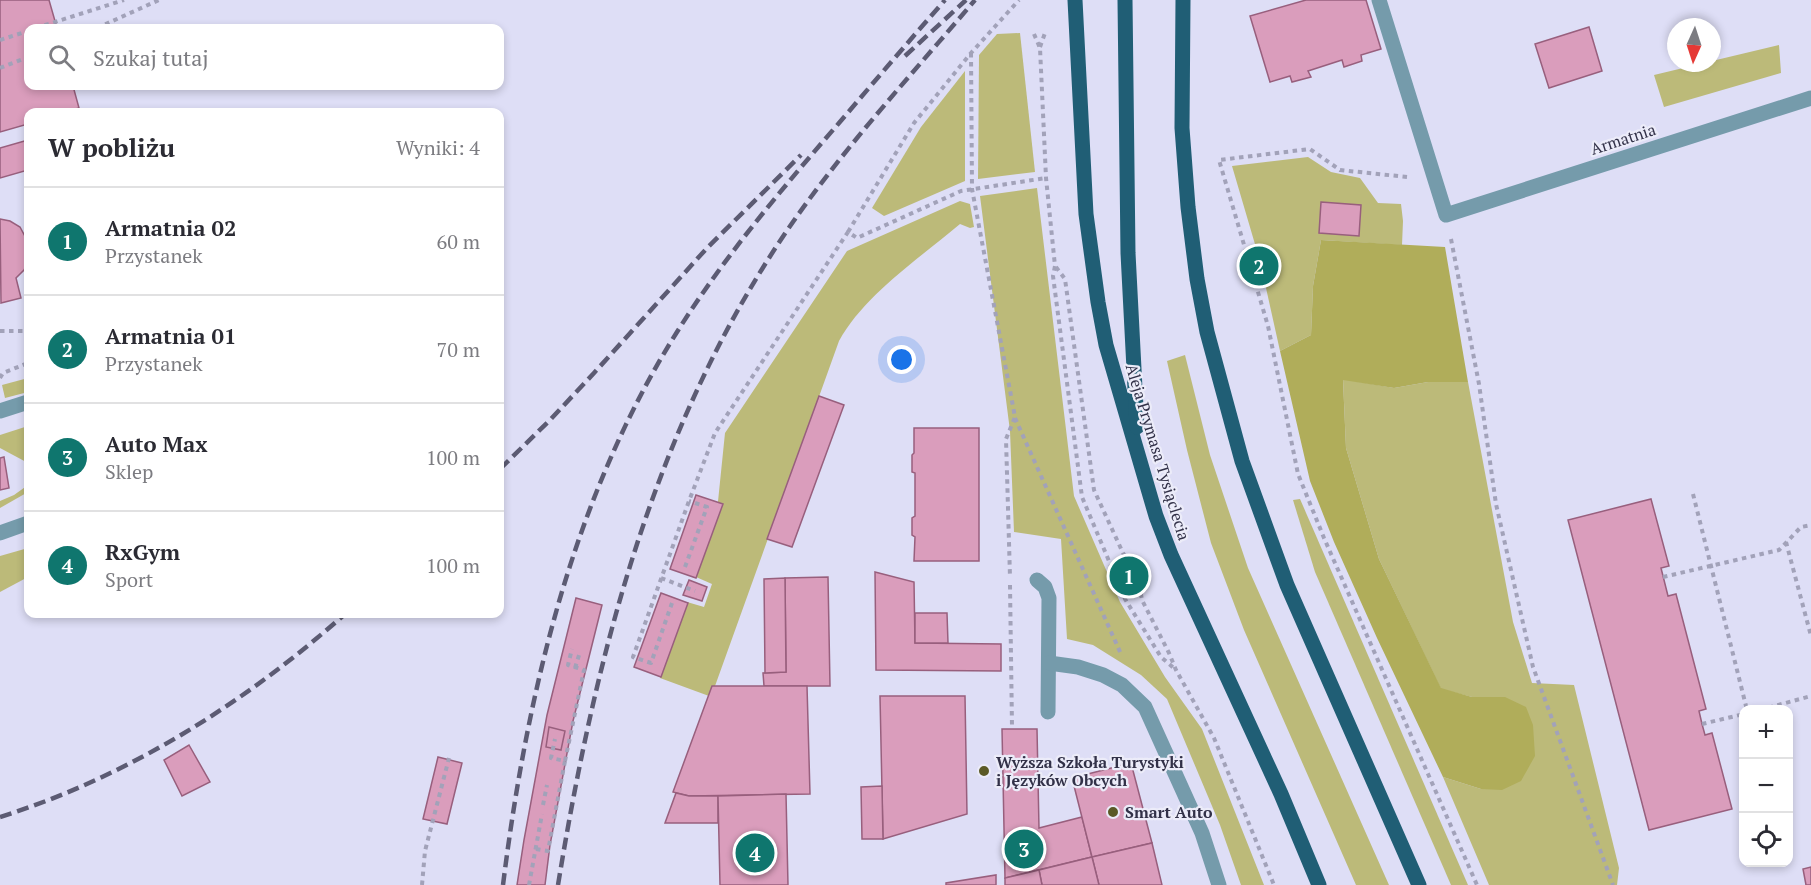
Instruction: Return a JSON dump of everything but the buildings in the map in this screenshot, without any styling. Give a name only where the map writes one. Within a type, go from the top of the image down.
[{"type":"main road","name":"Aleja Prymasa Tysiąclecia","points":[[1075,0],[1086,214],[1106,345],[1156,516],[1171,555],[1281,794],[1319,885]]},
{"type":"main road","points":[[1125,0],[1128,254],[1138,454]]},
{"type":"main road","points":[[1183,0],[1182,128],[1188,207],[1197,279],[1207,332],[1242,462],[1287,585],[1419,885]]},
{"type":"street","points":[[1378,0],[1446,215]]},
{"type":"street","name":"Armatnia","points":[[1446,215],[1811,98]]},
{"type":"street","points":[[0,411],[24,403]]},
{"type":"street","points":[[0,533],[24,524]]},
{"type":"street","points":[[1037,580],[1045,587],[1049,598],[1048,712]]},
{"type":"street","points":[[1049,663],[1078,667],[1103,675],[1122,685],[1145,707],[1202,833],[1219,885]]},
{"type":"path","points":[[49,24],[124,0]]},
{"type":"path","points":[[106,24],[159,0]]},
{"type":"path","points":[[672,603],[651,663],[633,657],[716,433],[848,232],[914,123],[971,52],[1019,0]]},
{"type":"path","points":[[0,40],[24,32]]},
{"type":"path","points":[[1040,48],[1045,33]]},
{"type":"path","points":[[1034,34],[1040,48],[1046,178],[1055,266],[1053,276],[1082,497],[1125,599],[1161,657],[1176,670]]},
{"type":"path","points":[[971,52],[972,189],[1015,417],[1126,664]]},
{"type":"path","points":[[0,68],[24,59]]},
{"type":"path","points":[[1434,177],[1418,178],[1340,170],[1310,149],[1219,160],[1268,326],[1298,474],[1477,885]]},
{"type":"path","points":[[848,232],[856,238],[961,191],[1046,178]]},
{"type":"path","points":[[1446,215],[1479,384],[1496,504],[1533,667],[1613,885]]},
{"type":"path","points":[[1055,266],[1065,279],[1094,490],[1123,553],[1131,565],[1139,584],[1142,600],[1176,670],[1214,738],[1274,885]]},
{"type":"path","points":[[0,331],[24,331]]},
{"type":"path","points":[[0,378],[3,373],[24,365]]},
{"type":"path","points":[[1012,727],[1006,439],[1015,417]]},
{"type":"path","points":[[1693,494],[1746,705]]},
{"type":"path","points":[[685,567],[706,507],[689,501]]},
{"type":"path","points":[[1664,577],[1779,550],[1801,528],[1811,525]]},
{"type":"path","points":[[1786,542],[1811,636]]},
{"type":"path","points":[[661,578],[695,591]]},
{"type":"path","points":[[536,849],[548,851],[584,670],[568,666],[572,649]]},
{"type":"path","points":[[575,668],[580,652]]},
{"type":"path","points":[[1778,705],[1811,696]]},
{"type":"path","points":[[1702,724],[1739,715]]},
{"type":"path","points":[[555,739],[551,758],[565,761]]},
{"type":"path","points":[[422,885],[425,851],[449,758]]},
{"type":"path","points":[[543,805],[547,785]]},
{"type":"path","points":[[529,885],[542,814]]},
{"type":"shaded area","points":[[1020,33],[1035,172],[978,179],[979,55],[997,34]]},
{"type":"shaded area","points":[[1779,45],[1781,73],[1664,107],[1654,75],[1667,72],[1721,72],[1721,59]]},
{"type":"shaded area","points":[[965,71],[965,181],[884,216],[872,208],[921,127]]},
{"type":"shaded area","points":[[1308,157],[1331,172],[1360,178],[1378,203],[1401,204],[1402,245],[1321,240],[1313,286],[1311,335],[1280,351],[1264,279],[1267,278],[1262,250],[1257,251],[1232,166]]},
{"type":"shaded area","points":[[1037,188],[1074,496],[1120,602],[1165,677],[1202,729],[1264,885],[1241,885],[1220,825],[1167,699],[1141,675],[1093,645],[1067,639],[1061,539],[1014,532],[1010,431],[980,196]]},
{"type":"shaded area","points":[[960,201],[970,204],[974,227],[970,228],[960,224],[894,278],[863,308],[839,341],[715,686],[709,696],[660,678],[687,602],[704,607],[712,584],[696,577],[716,521],[725,433],[847,251]]},
{"type":"shaded area","points":[[1321,240],[1445,247],[1468,382],[1428,382],[1394,388],[1343,380],[1346,448],[1379,559],[1441,688],[1472,697],[1505,697],[1526,707],[1533,725],[1535,756],[1521,781],[1502,790],[1481,789],[1443,777],[1377,638],[1334,542],[1310,481],[1280,351],[1311,335],[1313,286]]},
{"type":"shaded area","points":[[1185,355],[1210,455],[1248,568],[1389,885],[1356,885],[1244,630],[1211,543],[1167,361]]},
{"type":"shaded area","points":[[24,379],[24,393],[5,398],[2,385]]},
{"type":"shaded area","points":[[1343,379],[1394,388],[1428,382],[1468,382],[1513,622],[1532,683],[1574,685],[1619,868],[1617,885],[1489,885],[1443,777],[1481,789],[1505,697],[1472,697],[1441,689],[1379,559],[1346,448]]},
{"type":"shaded area","points":[[24,427],[24,461],[0,448],[0,435]]},
{"type":"shaded area","points":[[24,488],[24,494],[0,508],[0,501]]},
{"type":"shaded area","points":[[1300,499],[1468,885],[1451,885],[1315,572],[1293,500]]},
{"type":"shaded area","points":[[24,549],[24,579],[0,592],[0,556]]},
{"type":"railway","points":[[503,885],[526,741],[541,669],[560,598],[609,461],[641,395],[695,304],[754,225],[945,0]]},
{"type":"railway","points":[[905,56],[966,0]]},
{"type":"railway","points":[[558,885],[590,716],[611,633],[635,551],[663,470],[697,391],[735,315],[802,209],[874,118],[975,0]]},
{"type":"railway","points":[[504,465],[551,419],[707,248],[801,155]]},
{"type":"railway","points":[[0,817],[94,781],[183,734],[267,677],[340,618]]},
{"type":"place","name":"Armatnia 01","points":[[1259,266]]},
{"type":"place","name":"Armatnia 02","points":[[1129,576]]},
{"type":"place","name":"Wyższa Szkoła Turystyki i Języków Obcych","points":[[984,771]]},
{"type":"place","name":"Smart Auto","points":[[1113,812]]},
{"type":"place","name":"Auto Max","points":[[1024,849]]},
{"type":"place","name":"RxGym","points":[[755,853]]}]
